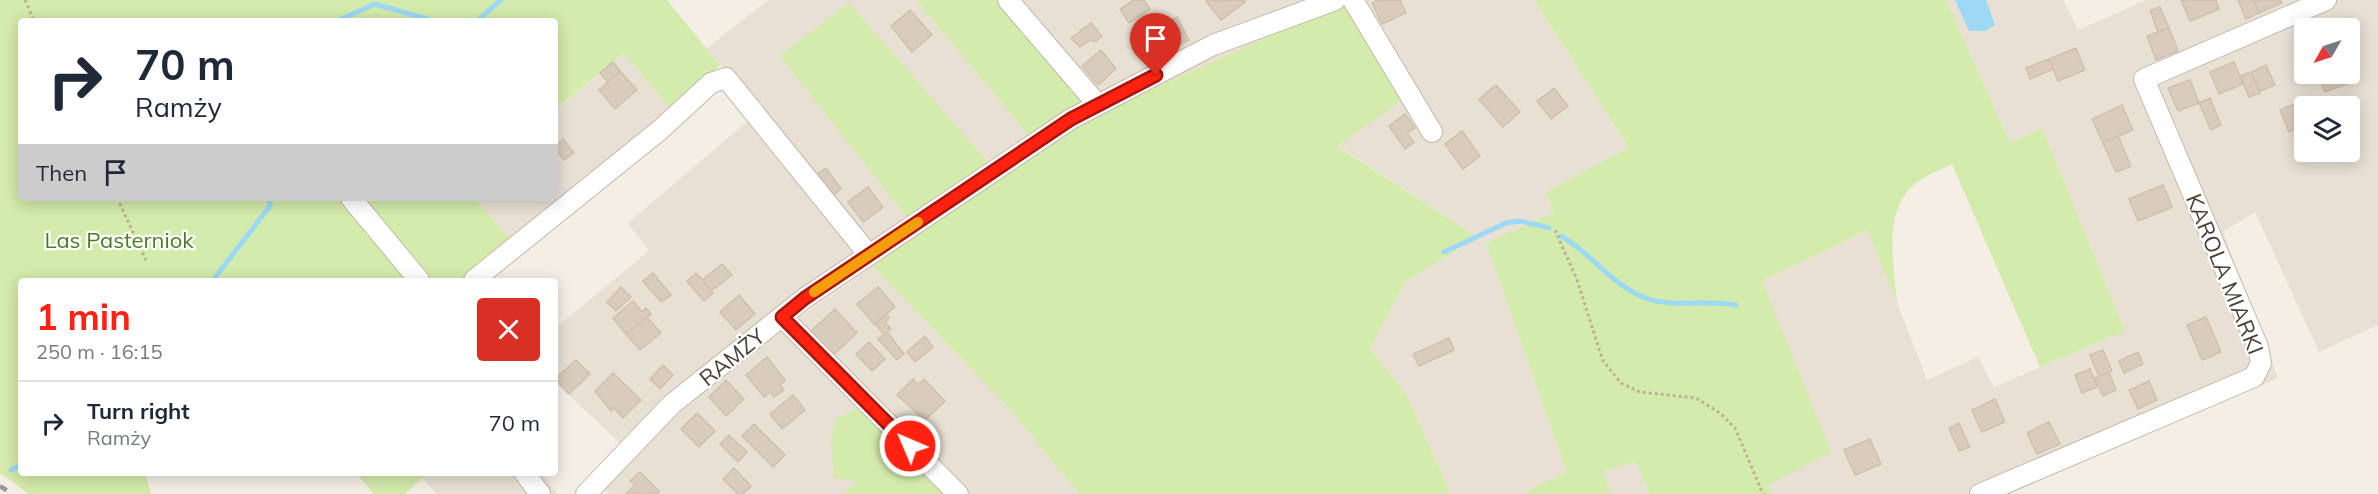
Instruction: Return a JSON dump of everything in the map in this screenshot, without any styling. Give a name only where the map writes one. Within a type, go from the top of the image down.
[{"type":"street","points":[[1008,0],[1098,105]]},
{"type":"street","name":"RAMŻY","points":[[586,494],[672,404],[782,317],[869,255],[1071,119],[1213,45],[1335,0]]},
{"type":"street","points":[[1353,0],[1432,132]]},
{"type":"street","name":"KAROLA MIARKI","points":[[1980,494],[2254,377],[2261,363],[2258,347],[2144,79],[2326,0]]},
{"type":"street","points":[[476,278],[660,130],[711,82],[726,78],[869,255]]},
{"type":"street","points":[[353,201],[417,278]]},
{"type":"street","points":[[782,317],[958,494]]},
{"type":"street","points":[[527,476],[540,494]]},
{"type":"path","points":[[25,0],[33,18]]},
{"type":"path","points":[[118,201],[146,260]]},
{"type":"path","points":[[1555,230],[1577,280],[1603,361],[1611,373],[1621,383],[1640,392],[1696,398],[1720,413],[1736,429],[1763,494]]},
{"type":"shaded area","points":[[768,0],[916,0],[1030,137],[910,221],[622,445],[558,385],[558,326],[649,251],[628,223],[749,120],[738,88],[707,48]]},
{"type":"shaded area","points":[[1011,0],[1534,0],[1629,149],[1547,192],[1554,212],[1486,243],[1567,472],[1522,494],[1451,494],[1406,394],[1370,349],[1405,282],[1477,237],[1337,145],[1346,2],[1098,114]]},
{"type":"shaded area","points":[[1946,0],[2063,0],[2078,30],[2146,0],[2378,0],[2378,325],[2319,352],[2255,212],[2223,232],[2278,378],[2009,494],[1772,494],[1768,485],[1762,281],[1869,230],[1927,380],[1978,357],[1994,387],[2125,331],[2042,128],[2010,143]]},
{"type":"shaded area","points":[[624,53],[674,113],[514,245],[477,201],[558,201],[558,108]]},
{"type":"shaded area","points":[[873,266],[1007,406],[1079,494],[966,494],[797,319]]},
{"type":"shaded area","points":[[782,326],[861,408],[859,482],[843,494],[610,494],[605,490],[616,471],[676,410]]},
{"type":"shaded area","points":[[1636,461],[1650,494],[1611,494],[1603,472]]},
{"type":"shaded area","points":[[424,476],[544,476],[558,494],[437,494],[422,478]]},
{"type":"green space","name":"Las Pasterniok","points":[[0,0],[667,0],[720,65],[674,113],[624,53],[558,107],[558,18],[18,18],[18,201],[477,201],[514,245],[473,278],[18,278],[18,476],[146,476],[151,494],[29,494],[0,473]]},
{"type":"green space","points":[[916,0],[997,0],[1086,105],[1030,137]]},
{"type":"green space","points":[[1534,0],[1946,0],[2010,143],[2042,128],[2125,331],[2040,367],[1952,164],[1915,184],[1905,195],[1898,208],[1892,239],[1897,303],[1868,230],[1762,281],[1831,452],[1768,485],[1772,494],[1650,494],[1636,461],[1603,472],[1611,494],[1522,494],[1567,472],[1486,243],[1554,212],[1546,192],[1629,148]]},
{"type":"green space","points":[[1346,2],[1404,99],[1337,146],[1477,237],[1405,282],[1370,349],[1406,394],[1451,494],[1079,494],[1007,406],[873,266],[991,180],[1073,125]]},
{"type":"green space","points":[[849,3],[991,166],[910,221],[780,56]]},
{"type":"green space","points":[[861,408],[947,494],[843,494],[858,482],[834,478],[831,442],[836,418]]},
{"type":"green space","points":[[359,476],[425,476],[405,494],[374,494]]},
{"type":"water","points":[[1955,0],[1986,0],[1995,25],[1985,31],[1969,31]]},
{"type":"building","points":[[1134,0],[1144,0],[1150,9],[1129,23],[1120,9]]},
{"type":"building","points":[[1244,0],[1245,2],[1221,20],[1206,1]]},
{"type":"building","points":[[1378,0],[1400,0],[1406,13],[1382,24],[1372,3]]},
{"type":"building","points":[[2181,0],[2216,0],[2219,9],[2190,21]]},
{"type":"building","points":[[2238,0],[2253,0],[2259,13],[2246,19]]},
{"type":"building","points":[[2253,0],[2280,0],[2282,3],[2259,13]]},
{"type":"building","points":[[2160,7],[2169,28],[2158,32],[2150,11]]},
{"type":"building","points":[[910,10],[932,35],[912,52],[891,26]]},
{"type":"building","points":[[1177,17],[1189,40],[1165,53],[1153,30]]},
{"type":"building","points":[[1091,23],[1102,36],[1095,42],[1090,40],[1080,47],[1071,38]]},
{"type":"building","points":[[2169,28],[2178,51],[2156,60],[2147,36]]},
{"type":"building","points":[[2076,48],[2085,70],[2058,81],[2049,59]]},
{"type":"building","points":[[1101,50],[1116,69],[1098,85],[1082,66]]},
{"type":"building","points":[[2049,59],[2053,69],[2030,79],[2026,68]]},
{"type":"building","points":[[613,62],[620,71],[608,82],[600,73]]},
{"type":"building","points":[[2234,62],[2243,84],[2219,94],[2210,72]]},
{"type":"building","points":[[2266,65],[2275,85],[2260,91],[2251,72]]},
{"type":"building","points":[[620,71],[637,90],[615,109],[599,90]]},
{"type":"building","points":[[2251,72],[2260,93],[2249,97],[2240,76]]},
{"type":"building","points":[[2190,80],[2199,103],[2178,111],[2168,88]]},
{"type":"building","points":[[2322,84],[2346,84],[2325,92]]},
{"type":"building","points":[[1496,85],[1520,112],[1503,127],[1479,99]]},
{"type":"building","points":[[1554,88],[1568,106],[1551,119],[1537,101]]},
{"type":"building","points":[[2210,98],[2221,125],[2211,130],[2199,103]]},
{"type":"building","points":[[2294,104],[2294,130],[2289,132],[2280,110]]},
{"type":"building","points":[[2122,105],[2133,130],[2103,143],[2092,119]]},
{"type":"building","points":[[1405,114],[1415,128],[1407,133],[1414,142],[1405,149],[1389,126]]},
{"type":"building","points":[[1462,131],[1480,156],[1463,169],[1445,144]]},
{"type":"building","points":[[2118,136],[2131,166],[2116,172],[2103,143]]},
{"type":"building","points":[[563,139],[574,153],[564,160],[558,152],[558,145]]},
{"type":"building","points":[[826,168],[841,189],[828,199],[813,177]]},
{"type":"building","points":[[2163,185],[2172,207],[2138,221],[2129,199]]},
{"type":"building","points":[[868,187],[883,207],[863,222],[848,202]]},
{"type":"building","points":[[722,264],[732,275],[711,291],[702,280]]},
{"type":"building","points":[[653,273],[671,295],[661,302],[643,281]]},
{"type":"building","points":[[696,273],[713,293],[704,301],[687,281]]},
{"type":"building","points":[[621,287],[631,297],[616,311],[607,302]]},
{"type":"building","points":[[878,287],[895,307],[874,324],[857,304]]},
{"type":"building","points":[[739,295],[755,314],[736,330],[720,312]]},
{"type":"building","points":[[633,301],[642,312],[646,308],[651,314],[626,334],[613,318]]},
{"type":"building","points":[[835,309],[857,333],[833,355],[811,331]]},
{"type":"building","points":[[886,315],[889,318],[885,322],[891,329],[887,332],[904,354],[897,360],[878,339],[884,334],[875,324]]},
{"type":"building","points":[[647,317],[661,333],[640,350],[626,334]]},
{"type":"building","points":[[2206,317],[2221,352],[2202,360],[2187,325]]},
{"type":"building","points":[[925,336],[933,347],[915,362],[907,352]]},
{"type":"building","points":[[1449,338],[1454,350],[1419,366],[1413,354]]},
{"type":"building","points":[[869,342],[885,359],[872,371],[856,354]]},
{"type":"building","points":[[2103,350],[2112,371],[2099,377],[2090,355]]},
{"type":"building","points":[[2138,352],[2143,364],[2124,373],[2119,361]]},
{"type":"building","points":[[767,357],[785,380],[780,385],[784,390],[774,397],[770,392],[764,397],[746,375]]},
{"type":"building","points":[[576,360],[590,374],[569,394],[558,382],[558,376]]},
{"type":"building","points":[[663,365],[673,375],[660,389],[650,379]]},
{"type":"building","points":[[2090,369],[2097,387],[2082,393],[2075,375]]},
{"type":"building","points":[[2109,372],[2116,390],[2103,396],[2095,378]]},
{"type":"building","points":[[613,373],[641,400],[623,418],[614,408],[611,411],[595,391]]},
{"type":"building","points":[[913,379],[918,385],[924,379],[945,401],[925,420],[897,395]]},
{"type":"building","points":[[726,380],[744,399],[726,416],[709,397]]},
{"type":"building","points":[[2149,381],[2157,400],[2138,409],[2129,390]]},
{"type":"building","points":[[793,395],[805,410],[782,429],[770,414]]},
{"type":"building","points":[[1995,399],[2005,422],[1982,432],[1972,410]]},
{"type":"building","points":[[697,413],[715,431],[699,447],[681,429]]},
{"type":"building","points":[[2049,422],[2060,444],[2037,454],[2027,433]]},
{"type":"building","points":[[1959,423],[1970,447],[1959,451],[1949,428]]},
{"type":"building","points":[[754,424],[785,455],[773,467],[742,436]]},
{"type":"building","points":[[729,435],[747,452],[738,462],[720,444]]},
{"type":"building","points":[[1870,439],[1881,464],[1855,475],[1844,450]]},
{"type":"building","points":[[734,468],[751,486],[743,494],[738,494],[723,479]]},
{"type":"building","points":[[640,472],[659,491],[657,494],[626,494],[635,485],[630,481]]},
{"type":"waterway","points":[[480,18],[501,0]]},
{"type":"waterway","points":[[344,18],[375,4],[424,18]]},
{"type":"waterway","points":[[215,278],[270,206],[269,201]]},
{"type":"waterway","points":[[1444,252],[1506,223],[1520,221],[1549,228]]},
{"type":"waterway","points":[[1561,236],[1582,250],[1621,284],[1643,297],[1665,302],[1736,305]]},
{"type":"waterway","points":[[11,470],[18,466]]},
{"type":"railway","points":[[0,486],[12,494]]},
{"type":"slow traffic","points":[[814,292],[918,222]]},
{"type":"route","points":[[910,446],[782,317],[805,298],[1071,119],[1156,75]]}]
